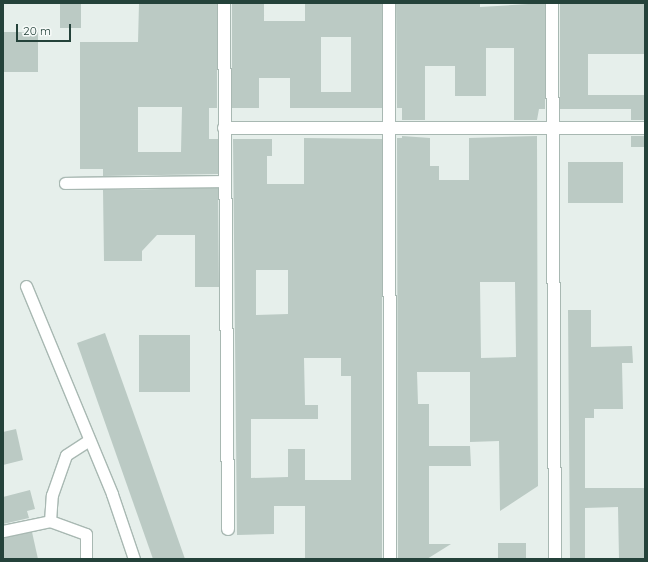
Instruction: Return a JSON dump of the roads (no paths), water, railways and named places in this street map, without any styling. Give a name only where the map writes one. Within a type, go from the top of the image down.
[{"type":"street","points":[[224,3],[223,181],[228,529]]},
{"type":"street","points":[[389,3],[390,559]]},
{"type":"street","points":[[552,3],[556,559]]},
{"type":"street","points":[[224,128],[645,128]]},
{"type":"lane","points":[[65,183],[223,181]]},
{"type":"lane","points":[[26,286],[122,519],[134,559]]},
{"type":"lane","points":[[50,521],[52,495],[66,455],[89,440]]},
{"type":"lane","points":[[3,531],[50,521],[86,534],[86,559]]}]
